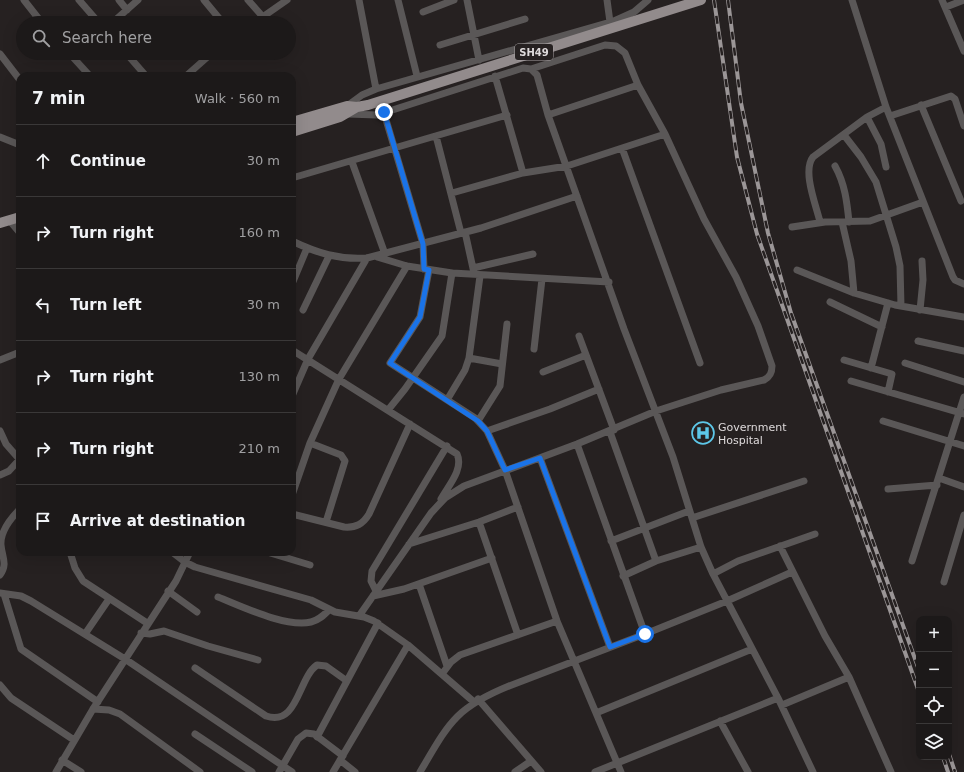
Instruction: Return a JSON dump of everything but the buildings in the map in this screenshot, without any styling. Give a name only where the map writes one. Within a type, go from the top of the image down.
[{"type":"main road","name":"SH49","points":[[296,121],[368,105],[701,0]]},
{"type":"main road","name":"SH49","points":[[296,130],[347,110]]},
{"type":"main road","points":[[5,222],[16,218]]},
{"type":"street","points":[[24,0],[37,16]]},
{"type":"street","points":[[79,0],[93,16]]},
{"type":"street","points":[[119,0],[127,10]]},
{"type":"street","points":[[120,16],[138,0]]},
{"type":"street","points":[[204,0],[217,16]]},
{"type":"street","points":[[248,0],[262,16]]},
{"type":"street","points":[[264,16],[286,0]]},
{"type":"street","points":[[359,0],[376,89]]},
{"type":"street","points":[[398,0],[416,76]]},
{"type":"street","points":[[423,12],[454,0]]},
{"type":"street","points":[[467,0],[479,60]]},
{"type":"street","points":[[607,0],[610,22]]},
{"type":"street","points":[[438,505],[455,490],[612,431],[656,411],[721,390],[764,380],[768,378],[772,370],[772,366],[758,326],[736,277],[704,219],[665,134],[638,85],[625,53],[621,49],[612,44],[532,69],[523,68],[495,76],[384,112],[364,116],[347,110],[362,95],[376,89],[416,76],[479,60],[610,22],[634,12],[648,0]]},
{"type":"street","points":[[852,0],[886,106],[923,202],[953,277],[964,284]]},
{"type":"street","points":[[942,0],[964,51]]},
{"type":"street","points":[[946,7],[964,0]]},
{"type":"street","points":[[440,45],[526,19]]},
{"type":"street","points":[[0,54],[16,75]]},
{"type":"street","points":[[78,60],[87,72]]},
{"type":"street","points":[[132,60],[143,72]]},
{"type":"street","points":[[192,72],[205,60]]},
{"type":"street","points":[[532,69],[537,75],[548,115],[609,282],[624,329],[674,457],[701,547],[713,574],[782,705],[814,772]]},
{"type":"street","points":[[495,76],[523,172]]},
{"type":"street","points":[[548,115],[638,85]]},
{"type":"street","points":[[890,116],[951,96],[955,99],[964,126]]},
{"type":"street","points":[[820,222],[808,172],[808,166],[813,157],[867,117],[886,106]]},
{"type":"street","points":[[921,106],[961,201]]},
{"type":"street","points":[[384,112],[423,244],[427,269],[420,317],[390,363],[412,379],[478,421],[487,431],[505,470],[557,621],[621,772]]},
{"type":"street","points":[[296,177],[352,162],[507,115]]},
{"type":"street","points":[[867,117],[881,144],[886,167]]},
{"type":"street","points":[[452,193],[523,172],[567,166],[665,134]]},
{"type":"street","points":[[844,135],[861,157],[873,177],[900,266],[901,306]]},
{"type":"street","points":[[436,136],[463,233],[476,273],[469,358],[447,400]]},
{"type":"street","points":[[0,137],[16,143]]},
{"type":"street","points":[[622,148],[700,363]]},
{"type":"street","points":[[352,162],[385,254]]},
{"type":"street","points":[[835,166],[840,175],[847,197],[846,222],[854,293]]},
{"type":"street","points":[[296,243],[329,256],[348,259],[375,257],[463,233],[577,196]]},
{"type":"street","points":[[792,228],[820,222],[870,221],[923,202]]},
{"type":"street","points":[[5,222],[16,231]]},
{"type":"street","points":[[296,274],[306,248]]},
{"type":"street","points":[[476,273],[533,254]]},
{"type":"street","points":[[303,310],[329,256]]},
{"type":"street","points":[[375,257],[407,266],[452,273],[476,273],[542,279],[609,282]]},
{"type":"street","points":[[296,387],[308,359],[367,258]]},
{"type":"street","points":[[920,310],[923,280],[922,261]]},
{"type":"street","points":[[296,483],[310,443],[339,379],[407,266]]},
{"type":"street","points":[[797,270],[854,293],[888,303],[964,317]]},
{"type":"street","points":[[388,410],[442,336],[452,273]]},
{"type":"street","points":[[534,349],[542,279]]},
{"type":"street","points":[[830,302],[882,327]]},
{"type":"street","points":[[871,368],[888,303]]},
{"type":"street","points":[[478,421],[500,386],[508,324]]},
{"type":"street","points":[[579,336],[599,389],[656,561]]},
{"type":"street","points":[[918,341],[964,351]]},
{"type":"street","points":[[296,352],[447,446],[457,454],[460,464],[438,505],[359,616]]},
{"type":"street","points":[[0,360],[16,354]]},
{"type":"street","points":[[543,372],[586,355]]},
{"type":"street","points":[[469,358],[502,364]]},
{"type":"street","points":[[844,360],[892,374],[888,392]]},
{"type":"street","points":[[905,363],[964,382]]},
{"type":"street","points":[[851,381],[962,414]]},
{"type":"street","points":[[487,431],[599,389]]},
{"type":"street","points":[[912,561],[950,443],[962,414],[964,396]]},
{"type":"street","points":[[883,421],[950,443],[964,446]]},
{"type":"street","points":[[296,515],[352,528],[365,520],[410,424]]},
{"type":"street","points":[[0,431],[6,444],[16,455]]},
{"type":"street","points":[[310,443],[341,455],[345,460],[326,522]]},
{"type":"street","points":[[578,444],[623,576],[645,634]]},
{"type":"street","points":[[374,594],[371,580],[372,571],[447,446]]},
{"type":"street","points":[[540,458],[610,647]]},
{"type":"street","points":[[0,475],[9,471],[16,464]]},
{"type":"street","points":[[939,478],[964,487]]},
{"type":"street","points":[[611,541],[645,528],[804,482]]},
{"type":"street","points":[[888,488],[937,485]]},
{"type":"street","points":[[409,544],[479,522],[518,507]]},
{"type":"street","points":[[0,575],[5,566],[1,544],[3,533],[16,514]]},
{"type":"street","points":[[944,582],[964,515]]},
{"type":"street","points":[[479,522],[518,635]]},
{"type":"street","points":[[713,574],[738,561],[815,534]]},
{"type":"street","points":[[780,546],[825,636],[849,677],[891,772]]},
{"type":"street","points":[[623,576],[656,561],[701,547]]},
{"type":"street","points":[[71,556],[78,576],[109,599],[147,623]]},
{"type":"street","points":[[178,556],[186,562],[202,569],[311,600],[329,610],[342,614],[359,616],[378,623],[408,645],[476,701],[541,772]]},
{"type":"street","points":[[56,772],[93,709],[168,591],[188,556]]},
{"type":"street","points":[[280,556],[310,565]]},
{"type":"street","points":[[374,594],[390,593],[492,558]]},
{"type":"street","points":[[420,772],[447,727],[455,717],[476,701],[509,686],[727,601],[792,572]]},
{"type":"street","points":[[419,584],[448,666]]},
{"type":"street","points":[[168,591],[197,612]]},
{"type":"street","points":[[98,702],[21,649],[2,594],[25,597],[125,659],[280,769],[292,772]]},
{"type":"street","points":[[218,597],[256,612],[296,623],[317,620],[329,610]]},
{"type":"street","points":[[85,634],[109,599]]},
{"type":"street","points":[[442,674],[460,655],[557,621]]},
{"type":"street","points":[[317,736],[378,623]]},
{"type":"street","points":[[141,633],[150,634],[164,631],[208,646],[258,660]]},
{"type":"street","points":[[333,772],[408,645]]},
{"type":"street","points":[[596,713],[752,649]]},
{"type":"street","points":[[195,668],[266,716],[277,718],[283,716],[290,710],[310,671],[317,665],[326,666],[347,682]]},
{"type":"street","points":[[782,705],[849,677]]},
{"type":"street","points":[[0,685],[11,698],[74,740]]},
{"type":"street","points":[[594,772],[778,698]]},
{"type":"street","points":[[93,709],[116,712],[200,772]]},
{"type":"street","points":[[720,721],[748,772]]},
{"type":"street","points":[[280,769],[302,735],[311,733],[317,736],[342,758],[355,772]]},
{"type":"street","points":[[195,734],[252,772]]},
{"type":"street","points":[[62,760],[81,772]]},
{"type":"street","points":[[515,772],[531,761]]},
{"type":"railway","points":[[714,0],[737,157],[757,234],[918,688]]},
{"type":"railway","points":[[728,0],[741,103],[768,233],[791,313],[916,662]]},
{"type":"railway","points":[[944,760],[948,772]]},
{"type":"railway","points":[[951,760],[955,772]]},
{"type":"place","name":"Government Hospital","points":[[703,433]]},
{"type":"route","points":[[384,112],[423,244],[424,269],[429,270],[420,317],[390,363],[392,366],[412,379],[475,418],[487,431],[493,441],[505,470],[540,458],[610,647],[645,634]]}]
